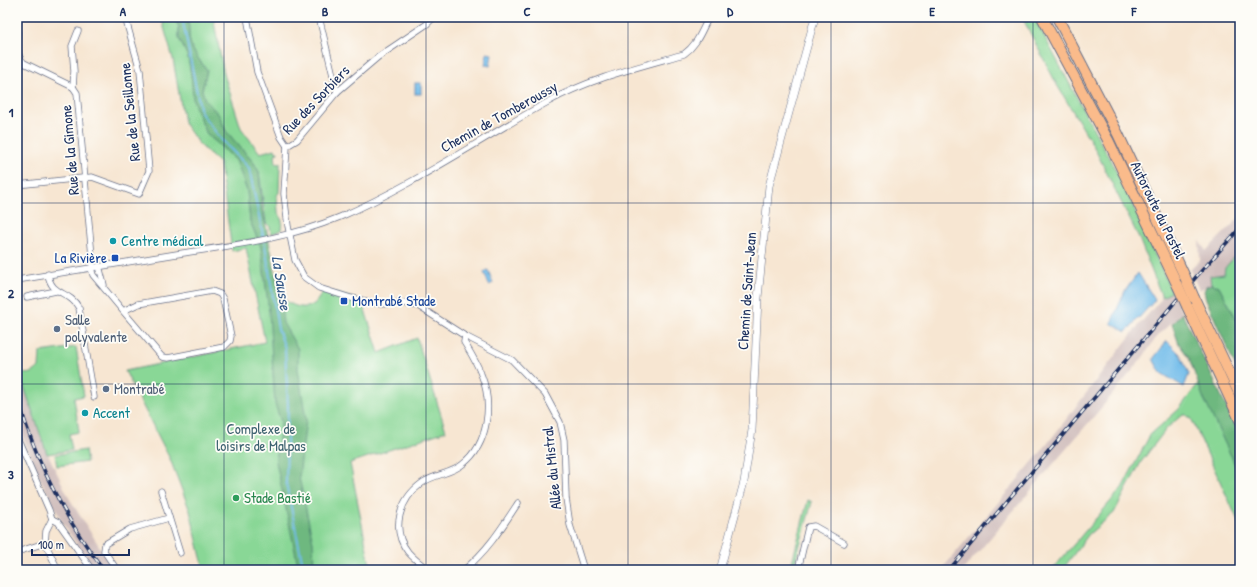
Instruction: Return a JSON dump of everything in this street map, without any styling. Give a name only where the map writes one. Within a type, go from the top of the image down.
[{"type":"highway","name":"Autoroute du Pastel","points":[[1042,17],[1108,140],[1240,420]]},
{"type":"highway","name":"Autoroute du Pastel","points":[[1057,17],[1118,134],[1240,395]]},
{"type":"street","name":"Rue de la Gimone","points":[[18,17],[19,58],[24,63],[73,87],[76,92],[94,267],[104,287],[123,311]]},
{"type":"street","name":"Rue de la Seillonne","points":[[84,178],[92,177],[139,194],[149,171],[140,70],[125,17]]},
{"type":"street","points":[[247,17],[257,72],[281,137],[287,146]]},
{"type":"street","points":[[319,17],[337,92]]},
{"type":"street","name":"Rue des Sorbiers","points":[[434,17],[427,24],[378,56],[337,92],[297,140],[287,146],[284,194],[295,260],[304,277],[319,288],[344,297],[373,303],[418,306],[465,336]]},
{"type":"street","name":"Chemin de Tomberoussy","points":[[17,280],[268,239],[322,224],[378,200],[546,102],[580,87],[684,54],[696,42],[710,17]]},
{"type":"street","name":"Chemin de Saint-Jean","points":[[720,570],[744,482],[752,430],[758,298],[769,186],[815,17]]},
{"type":"street","points":[[73,87],[74,71],[72,46],[78,31]]},
{"type":"street","points":[[17,184],[84,178]]},
{"type":"street","points":[[48,274],[50,284],[56,291],[71,297],[79,308],[94,396]]},
{"type":"street","points":[[27,296],[56,291]]},
{"type":"street","points":[[212,291],[217,292],[223,299],[231,336],[230,341],[224,347],[168,358],[162,357],[123,311],[138,304],[212,291]]},
{"type":"street","points":[[429,570],[408,552],[400,533],[400,515],[409,494],[423,482],[462,465],[469,459],[484,434],[487,411],[485,387],[481,375],[464,342],[465,336]]},
{"type":"street","name":"Allée du Mistral","points":[[465,336],[512,360],[546,394],[554,408],[560,422],[564,440],[566,498],[570,525],[584,570]]},
{"type":"street","points":[[17,437],[52,519],[58,522],[92,570]]},
{"type":"street","points":[[161,491],[180,553]]},
{"type":"street","points":[[464,570],[479,557],[495,539],[518,502]]},
{"type":"street","points":[[117,570],[104,551],[105,544],[130,529],[169,518]]},
{"type":"street","points":[[52,519],[46,531],[46,543],[58,570]]},
{"type":"street","points":[[798,570],[808,526],[814,526],[844,543]]},
{"type":"street","points":[[17,552],[46,543]]},
{"type":"shaded area","points":[[1240,217],[1240,250],[1225,268],[1224,274],[1210,276],[1211,284],[1199,290],[1190,270],[1200,260],[1199,241],[1206,251]]},
{"type":"shaded area","points":[[1172,292],[1182,313],[1158,335],[1141,360],[1102,407],[963,570],[941,570],[1041,452],[1138,326],[1163,297]]},
{"type":"shaded area","points":[[17,365],[44,446],[69,498],[114,570],[94,570],[64,525],[40,478],[17,423]]},
{"type":"green space","name":"Complexe de loisirs de Malpas","points":[[161,17],[175,17],[179,28],[179,38],[188,57],[197,112],[207,134],[236,160],[247,191],[250,221],[261,247],[266,288],[278,284],[280,294],[284,299],[292,305],[302,307],[311,306],[315,303],[324,290],[362,301],[379,353],[417,338],[446,431],[350,463],[371,570],[204,570],[190,511],[170,459],[125,371],[265,342],[246,248],[232,251],[220,164],[199,144],[184,123],[173,59]]},
{"type":"green space","points":[[175,17],[187,17],[191,45],[207,70],[202,90],[205,100],[219,115],[226,131],[254,163],[259,172],[262,207],[280,294],[283,323],[298,349],[298,369],[306,420],[299,477],[313,542],[314,570],[299,570],[276,462],[281,422],[275,404],[269,312],[261,247],[250,221],[247,191],[236,160],[207,134],[197,112],[193,99],[188,57],[179,38],[179,28]]},
{"type":"green space","points":[[187,17],[213,17],[224,74],[241,128],[260,153],[275,149],[276,152],[278,152],[275,154],[276,164],[280,163],[279,193],[277,195],[278,212],[282,221],[281,230],[271,234],[270,227],[266,223],[259,172],[254,163],[226,131],[219,115],[205,100],[202,91],[207,70],[191,45]]},
{"type":"green space","points":[[1022,17],[1034,17],[1123,184],[1172,292],[1162,297],[1138,236],[1093,145],[1057,85]]},
{"type":"green space","points":[[1240,250],[1240,326],[1219,286],[1211,284],[1210,276],[1224,274],[1225,268]]},
{"type":"green space","points":[[1211,284],[1219,286],[1240,326],[1240,377],[1206,299],[1204,291],[1206,286]]},
{"type":"green space","points":[[1182,313],[1240,435],[1240,475],[1203,397],[1189,358],[1179,344],[1172,324]]},
{"type":"green space","points":[[76,347],[84,396],[74,398],[79,432],[69,434],[72,450],[47,454],[19,372],[30,373],[37,369],[39,367],[40,352]]},
{"type":"green space","points":[[1198,384],[1240,475],[1240,525],[1191,418],[1183,414],[1167,428],[1141,462],[1114,513],[1089,534],[1062,570],[1052,570],[1122,488],[1150,435],[1179,409]]},
{"type":"green space","points":[[85,450],[87,462],[57,466],[55,455]]},
{"type":"green space","points":[[808,500],[812,502],[793,570],[790,570]]},
{"type":"water","points":[[487,53],[492,54],[490,66],[485,65]]},
{"type":"water","points":[[415,83],[421,83],[421,94],[415,94]]},
{"type":"water","points":[[488,270],[493,283],[489,285],[484,272]]},
{"type":"water","points":[[1138,273],[1155,300],[1126,332],[1111,323],[1125,291]]},
{"type":"water","points":[[1167,341],[1180,354],[1189,374],[1184,387],[1161,373],[1153,359]]},
{"type":"waterway","name":"La Sausse","points":[[182,17],[201,113],[221,139],[249,168],[265,245],[278,329],[285,348],[288,406],[286,483],[304,570]]},
{"type":"railway","points":[[949,570],[1196,277],[1240,228]]},
{"type":"railway","points":[[17,396],[24,419],[52,487],[76,530],[104,570]]},
{"type":"place","name":"Centre médical","points":[[113,241]]},
{"type":"place","name":"La Rivière","points":[[115,258]]},
{"type":"place","name":"Montrabé Stade","points":[[344,301]]},
{"type":"place","name":"Salle polyvalente","points":[[57,329]]},
{"type":"place","name":"Montrabé","points":[[106,389]]},
{"type":"place","name":"Accent","points":[[85,413]]},
{"type":"place","name":"Stade Bastié","points":[[236,498]]}]
